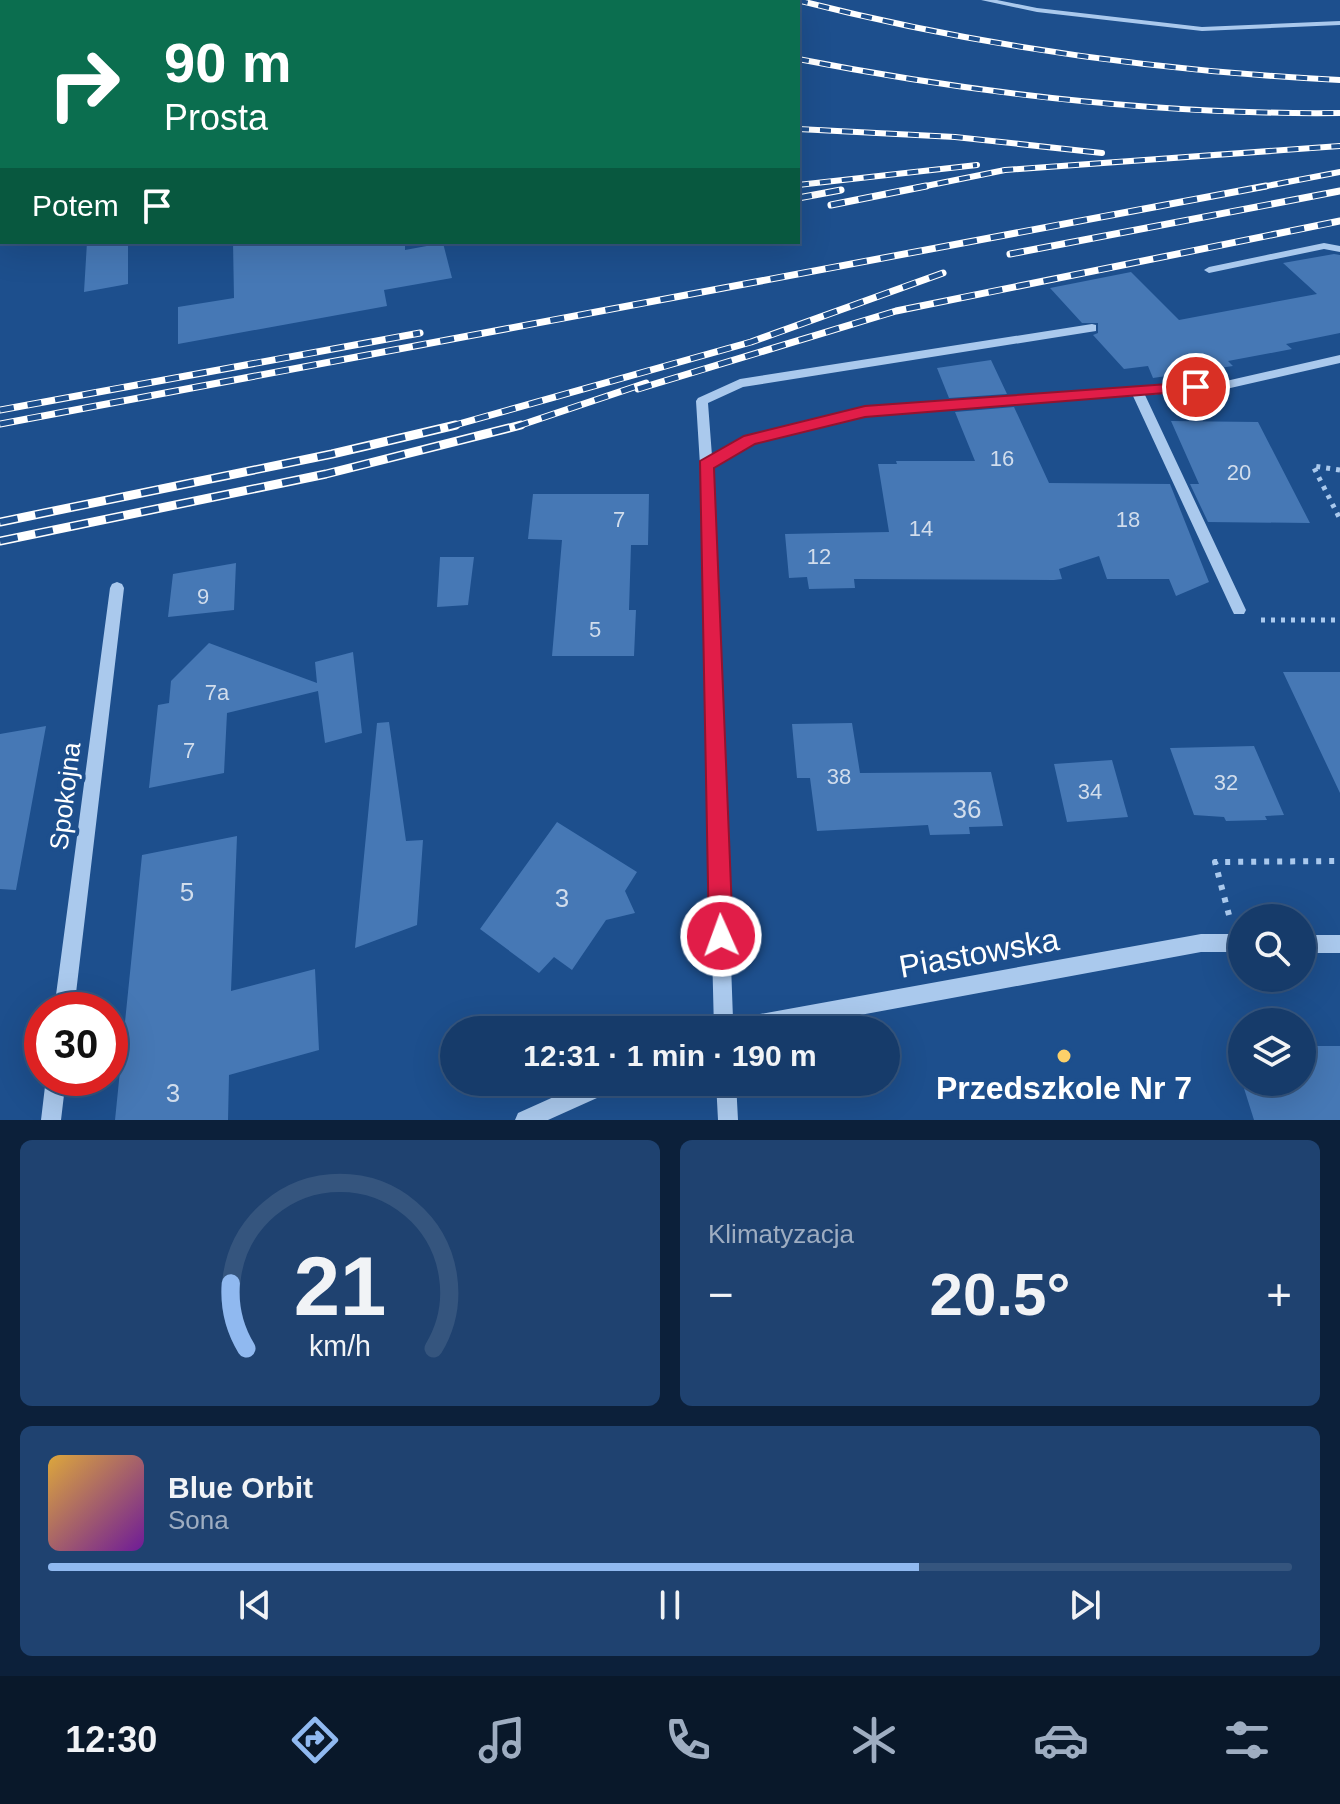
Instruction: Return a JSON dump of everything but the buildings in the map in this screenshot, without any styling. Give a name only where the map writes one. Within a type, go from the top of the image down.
[{"type":"street","points":[[985,0],[1037,10],[1202,29],[1340,23]]},
{"type":"street","points":[[1209,270],[1324,246],[1340,249]]},
{"type":"street","points":[[726,1016],[702,401],[740,383],[1092,328]]},
{"type":"street","points":[[706,465],[750,440],[865,411],[1226,385],[1340,359]]},
{"type":"street","points":[[1137,391],[1239,610]]},
{"type":"street","name":"Spokojna","points":[[66,992],[117,588]]},
{"type":"street","name":"Piastowska","points":[[802,1016],[1201,943],[1228,943]]},
{"type":"street","points":[[1316,944],[1340,944]]},
{"type":"street","points":[[51,1120],[54,1096]]},
{"type":"street","points":[[525,1120],[579,1096]]},
{"type":"street","points":[[727,1096],[728,1120]]},
{"type":"path","points":[[1340,470],[1313,466],[1340,519]]},
{"type":"path","points":[[1239,610],[1243,620],[1340,620]]},
{"type":"path","points":[[1228,906],[1215,862],[1340,861]]},
{"type":"railway","points":[[800,1],[931,31],[1067,54],[1203,70],[1340,80]]},
{"type":"railway","points":[[800,59],[933,82],[1068,100],[1203,110],[1340,113]]},
{"type":"railway","points":[[800,129],[955,137],[1102,153]]},
{"type":"railway","points":[[916,188],[1005,170],[1340,146]]},
{"type":"railway","points":[[800,185],[977,165]]},
{"type":"railway","points":[[1256,188],[1340,172]]},
{"type":"railway","points":[[916,188],[926,186]]},
{"type":"railway","points":[[0,424],[1266,186]]},
{"type":"railway","points":[[831,205],[916,188]]},
{"type":"railway","points":[[800,198],[841,190]]},
{"type":"railway","points":[[1010,254],[1340,191]]},
{"type":"railway","points":[[638,389],[896,311],[1340,221]]},
{"type":"railway","points":[[451,426],[751,342],[943,273]]},
{"type":"railway","points":[[0,410],[420,333]]},
{"type":"railway","points":[[521,425],[646,383]]},
{"type":"railway","points":[[451,426],[456,425]]},
{"type":"railway","points":[[0,541],[326,474],[521,425]]},
{"type":"railway","points":[[515,427],[521,425]]},
{"type":"railway","points":[[0,522],[332,454],[451,426]]},
{"type":"place","name":"Przedszkole Nr 7","points":[[1064,1056]]},
{"type":"route","points":[[721,936],[706,465],[750,440],[791,427],[865,411],[1196,387]]}]
